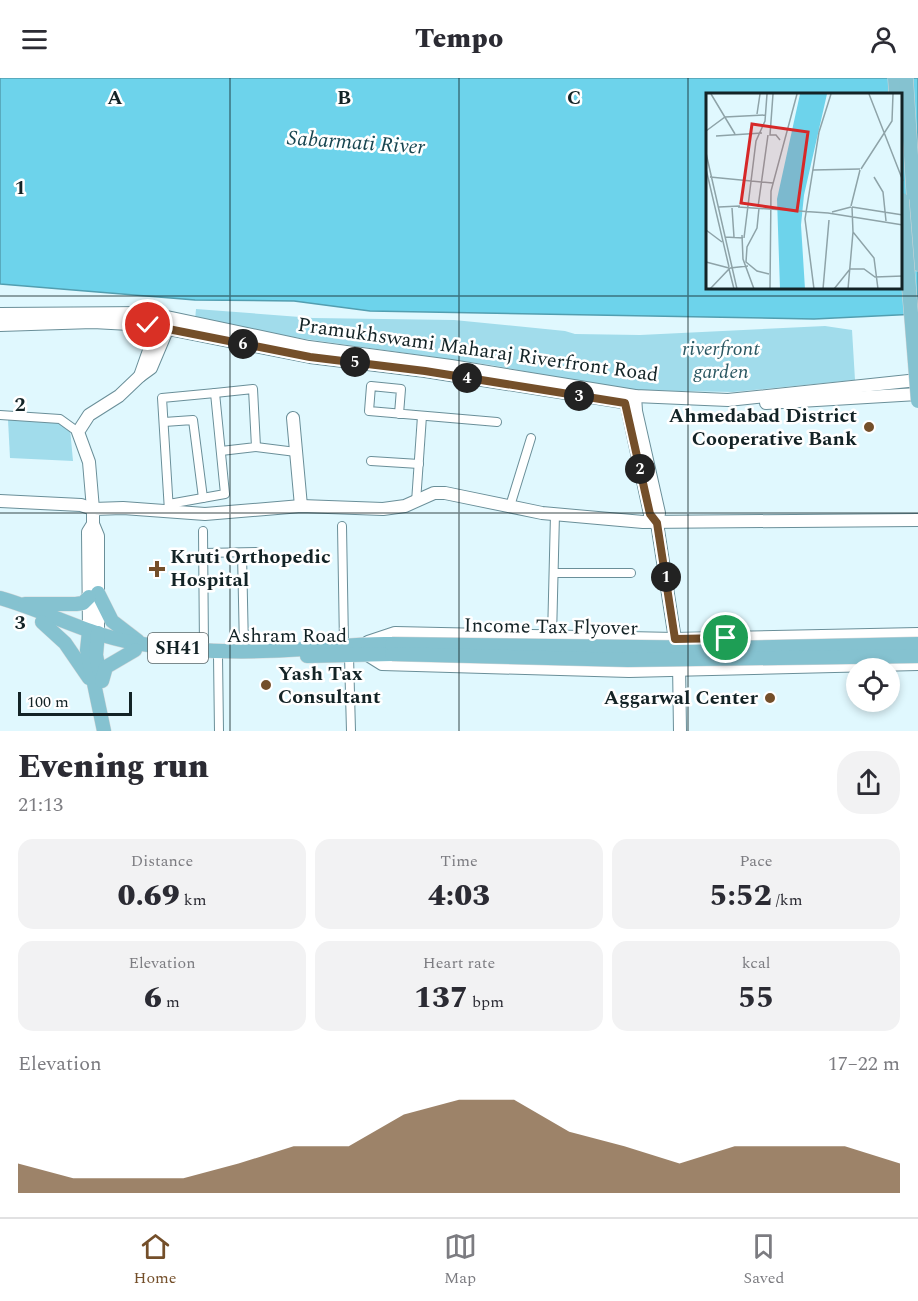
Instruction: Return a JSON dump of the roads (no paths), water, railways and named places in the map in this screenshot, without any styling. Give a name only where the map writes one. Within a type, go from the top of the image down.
[{"type":"main road","points":[[895,78],[896,93]]},
{"type":"main road","points":[[906,78],[918,264]]},
{"type":"main road","points":[[903,213],[918,401]]},
{"type":"main road","points":[[0,314],[148,313],[164,323],[310,357],[630,399],[721,407],[918,394]]},
{"type":"main road","points":[[0,325],[93,322],[148,325],[164,323]]},
{"type":"main road","points":[[111,731],[87,650],[93,636],[93,595],[88,532],[93,524],[93,509],[89,462],[78,432],[89,415],[119,396],[151,368],[164,323]]},
{"type":"main road","name":"Pramukhswami Maharaj Riverfront Road","points":[[630,399],[729,400],[918,380]]},
{"type":"main road","points":[[630,399],[650,514],[657,523],[680,670],[680,731]]},
{"type":"main road","points":[[293,418],[301,506]]},
{"type":"main road","points":[[0,501],[81,505],[93,509],[169,507],[205,514],[301,506],[383,509],[416,502],[434,493],[445,493],[555,514],[657,523],[918,520]]},
{"type":"main road","points":[[7,605],[76,604],[83,603],[93,595]]},
{"type":"main road","points":[[93,595],[112,621],[139,647],[106,667],[97,685]]},
{"type":"main road","name":"Ashram Road","points":[[0,598],[7,605],[42,622],[139,647],[188,656],[365,649]]},
{"type":"main road","name":"Ashram Road","points":[[7,605],[93,636]]},
{"type":"main road","points":[[42,622],[64,643],[97,685],[104,731]]},
{"type":"main road","points":[[918,634],[675,639],[395,633],[365,649],[382,664],[680,670],[918,664]]},
{"type":"main road","name":"Income Tax Flyover","points":[[365,649],[728,648],[918,644]]},
{"type":"main road","name":"Ashram Road","points":[[139,647],[346,650]]},
{"type":"main road","name":"Income Tax Flyover","points":[[392,649],[628,660],[918,656]]},
{"type":"street","points":[[399,414],[401,389],[371,386],[369,411],[399,414],[422,416],[497,422]]},
{"type":"street","points":[[215,393],[225,494],[169,507],[162,398],[253,389],[256,447]]},
{"type":"street","points":[[0,415],[60,419],[78,432]]},
{"type":"street","points":[[416,502],[422,416]]},
{"type":"street","points":[[164,422],[194,420],[203,498]]},
{"type":"street","points":[[510,506],[531,438]]},
{"type":"street","points":[[221,451],[256,447],[296,452]]},
{"type":"street","points":[[371,461],[419,464]]},
{"type":"street","points":[[552,637],[555,514]]},
{"type":"street","points":[[342,526],[351,731]]},
{"type":"street","points":[[202,531],[204,649]]},
{"type":"street","points":[[203,554],[260,552]]},
{"type":"street","points":[[242,553],[244,649]]},
{"type":"street","points":[[554,573],[631,573]]},
{"type":"street","points":[[218,656],[219,731]]},
{"type":"water","name":"Sabarmati River","points":[[0,78],[918,78],[918,314],[814,319],[370,311],[294,301],[195,300],[0,284]]},
{"type":"place","name":"Ahmedabad District Cooperative Bank","points":[[869,427]]},
{"type":"place","name":"Kruti Orthopedic Hospital","points":[[157,569]]},
{"type":"place","name":"Yash Tax Consultant","points":[[266,685]]},
{"type":"place","name":"Aggarwal Center","points":[[770,698]]},
{"type":"park label","name":"riverfront garden","points":[[721,360]]}]
